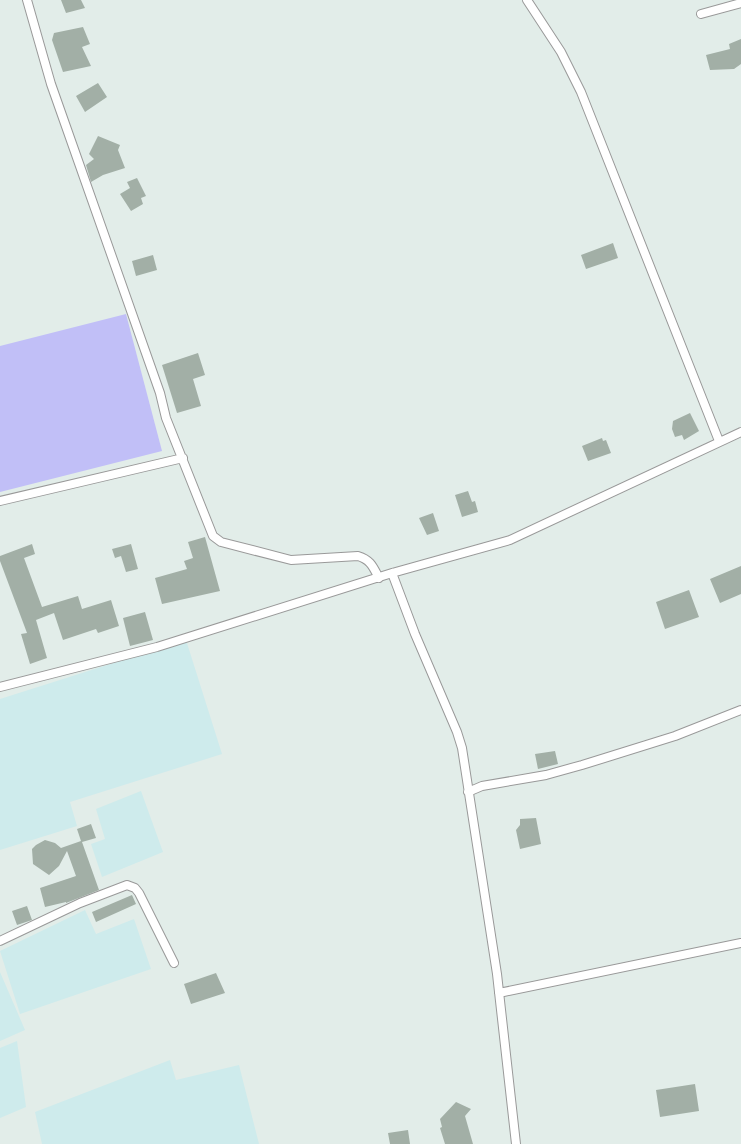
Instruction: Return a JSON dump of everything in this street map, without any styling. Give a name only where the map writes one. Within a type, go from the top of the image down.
[{"type":"street","points":[[27,0],[51,84],[160,393],[166,418],[213,536],[221,542],[291,560],[358,556],[367,559],[372,564],[378,578]]},
{"type":"street","points":[[527,0],[561,52],[580,92],[719,441]]},
{"type":"street","points":[[701,14],[741,3]]},
{"type":"street","points":[[0,687],[157,647],[378,578],[510,540],[741,432]]},
{"type":"street","points":[[0,501],[183,458]]},
{"type":"street","points":[[392,574],[457,732],[473,812],[499,993],[516,1144]]},
{"type":"street","points":[[468,792],[482,786],[546,775],[582,765],[692,730],[741,710]]},
{"type":"street","points":[[0,941],[80,903],[128,885],[135,888],[139,893],[174,962]]},
{"type":"street","points":[[499,993],[741,943]]},
{"type":"shaded area","points":[[126,314],[162,451],[0,492],[0,346]]},
{"type":"shaded area","points":[[186,640],[222,754],[70,802],[77,826],[0,850],[0,699]]},
{"type":"shaded area","points":[[141,791],[163,852],[102,877],[91,844],[105,839],[96,809]]},
{"type":"shaded area","points":[[85,910],[96,934],[134,919],[151,969],[20,1014],[0,951]]},
{"type":"shaded area","points":[[0,972],[25,1030],[0,1041]]},
{"type":"shaded area","points":[[17,1041],[26,1107],[0,1118],[0,1048]]},
{"type":"shaded area","points":[[170,1060],[176,1080],[239,1065],[259,1144],[42,1144],[35,1112]]},
{"type":"building","points":[[61,0],[81,0],[85,8],[66,13]]},
{"type":"building","points":[[83,27],[90,44],[82,47],[91,66],[63,72],[52,40],[54,33]]},
{"type":"building","points":[[741,39],[741,64],[734,69],[710,70],[706,55],[730,49],[729,44]]},
{"type":"building","points":[[98,83],[107,97],[85,112],[76,96]]},
{"type":"building","points":[[98,136],[120,145],[118,150],[125,168],[103,175],[91,182],[86,165],[94,159],[89,154]]},
{"type":"building","points":[[137,178],[146,196],[141,198],[143,204],[131,211],[120,194],[130,188],[127,182]]},
{"type":"building","points":[[613,243],[618,258],[586,269],[581,255]]},
{"type":"building","points":[[153,255],[157,270],[136,276],[132,261]]},
{"type":"building","points":[[198,353],[205,375],[193,379],[201,406],[177,413],[162,365]]},
{"type":"building","points":[[690,413],[699,431],[684,440],[682,435],[675,437],[672,429],[673,421]]},
{"type":"building","points":[[602,438],[603,441],[606,440],[611,453],[588,461],[582,446]]},
{"type":"building","points":[[468,491],[472,502],[475,501],[478,512],[462,517],[455,495]]},
{"type":"building","points":[[433,513],[439,531],[427,535],[419,518]]},
{"type":"building","points":[[205,537],[220,591],[162,604],[155,578],[187,569],[184,561],[193,558],[188,542]]},
{"type":"building","points":[[32,544],[35,554],[24,558],[42,607],[78,596],[82,609],[111,600],[119,626],[98,633],[96,629],[63,640],[54,613],[36,620],[47,658],[30,664],[21,634],[27,633],[0,561],[0,556]]},
{"type":"building","points":[[131,544],[138,569],[126,572],[121,556],[115,558],[112,549]]},
{"type":"building","points":[[741,566],[741,594],[720,603],[710,579]]},
{"type":"building","points":[[689,590],[699,617],[665,629],[656,602]]},
{"type":"building","points":[[145,612],[153,640],[130,646],[123,618]]},
{"type":"building","points":[[555,751],[558,764],[538,769],[535,754]]},
{"type":"building","points":[[536,818],[541,844],[520,849],[516,830],[520,825],[520,819]]},
{"type":"building","points":[[91,824],[96,838],[82,842],[99,890],[66,903],[45,907],[40,888],[76,876],[67,851],[59,866],[49,875],[33,864],[32,849],[45,840],[55,843],[61,848],[81,841],[77,829]]},
{"type":"building","points":[[132,895],[136,904],[96,922],[92,912]]},
{"type":"building","points":[[27,906],[32,920],[17,925],[12,911]]},
{"type":"building","points":[[216,973],[225,993],[191,1004],[184,984]]},
{"type":"building","points":[[695,1084],[699,1111],[660,1117],[656,1090]]},
{"type":"building","points":[[456,1102],[471,1109],[465,1116],[473,1144],[445,1144],[440,1128],[442,1127],[440,1119]]},
{"type":"building","points":[[408,1130],[410,1144],[390,1144],[388,1133]]}]
